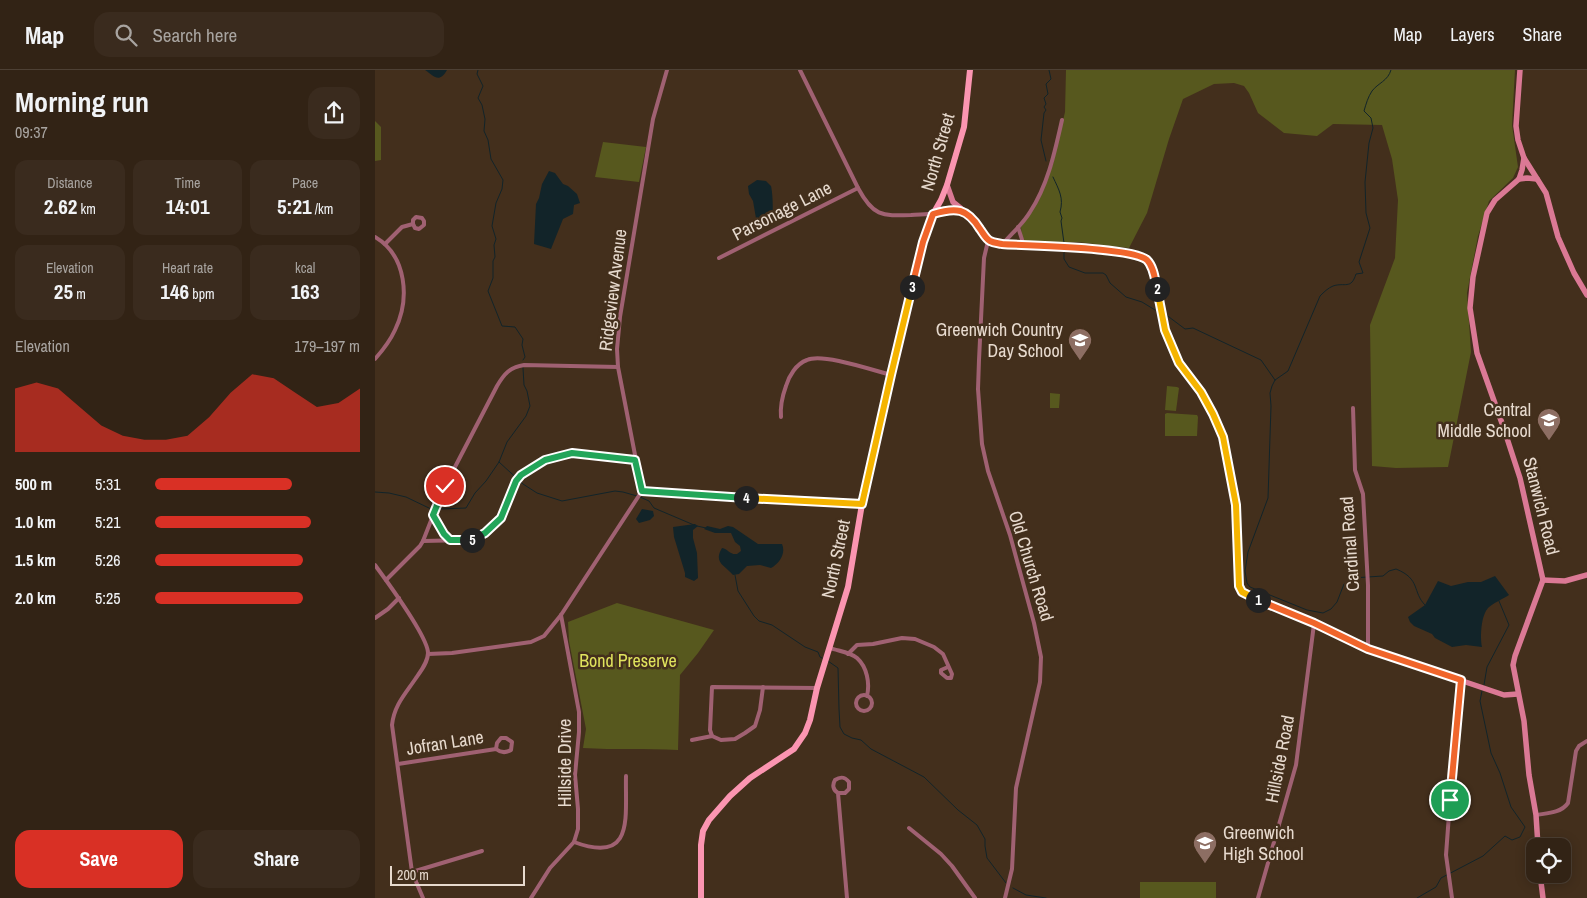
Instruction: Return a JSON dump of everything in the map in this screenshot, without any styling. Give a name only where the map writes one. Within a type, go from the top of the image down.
[{"type":"main road","name":"North Street","points":[[701,898],[701,845],[703,831],[709,820],[730,796],[750,778],[795,749],[805,734],[811,720],[817,688],[848,586],[862,504],[923,242],[933,214],[947,185],[964,127],[970,70]]},
{"type":"street","name":"Ridgeview Avenue","points":[[640,494],[618,366],[617,338],[653,119],[667,70]]},
{"type":"street","points":[[801,70],[857,188],[865,202],[874,210],[884,214],[933,214],[949,210],[961,210]]},
{"type":"street","points":[[1519,70],[1517,131],[1524,158],[1547,195],[1562,248],[1574,274],[1587,295]]},
{"type":"street","points":[[1002,244],[1018,228],[1030,212],[1041,192],[1052,162],[1062,120]]},
{"type":"street","points":[[1524,158],[1519,179],[1537,179]]},
{"type":"street","name":"Stanwich Road","points":[[1519,179],[1495,200],[1487,213],[1471,287],[1470,313],[1477,353],[1521,482],[1543,580],[1513,662],[1524,721],[1537,838]]},
{"type":"street","points":[[947,185],[953,202],[975,220],[988,241],[1024,246],[1122,252],[1137,255],[1147,260],[1153,272],[1165,330],[1179,363],[1201,392],[1223,437],[1236,505],[1239,586],[1242,592],[1247,596],[1314,623],[1368,649],[1507,695],[1519,694]]},
{"type":"street","name":"Parsonage Lane","points":[[719,258],[857,188]]},
{"type":"street","points":[[385,244],[396,231],[407,224],[413,224]]},
{"type":"street","points":[[1018,228],[1024,246]]},
{"type":"street","points":[[375,238],[385,244],[399,264],[403,281],[403,302],[399,320],[389,342],[375,359]]},
{"type":"street","name":"Old Church Road","points":[[988,241],[985,258],[979,360],[978,389],[981,437],[988,471],[1011,539],[1034,623],[1041,657],[1040,682],[1016,788],[1012,869],[1005,898]]},
{"type":"street","points":[[781,417],[781,399],[788,379],[796,367],[807,360],[822,358],[891,375]]},
{"type":"street","points":[[386,580],[421,546],[443,490],[497,386],[507,372],[517,366],[524,365],[618,366]]},
{"type":"street","name":"Cardinal Road","points":[[1353,408],[1355,470],[1363,494],[1368,649]]},
{"type":"street","points":[[423,541],[468,540],[475,539],[485,533],[501,518],[516,481],[521,475],[545,460],[572,453],[635,460]]},
{"type":"street","points":[[428,654],[452,653],[531,642],[544,636],[561,615],[640,494],[862,504]]},
{"type":"street","points":[[433,515],[444,534],[450,540]]},
{"type":"street","points":[[375,565],[399,598],[426,644],[428,654],[424,666],[397,706],[393,715],[392,725],[412,872],[423,898]]},
{"type":"street","points":[[1543,580],[1565,581],[1587,575]]},
{"type":"street","points":[[375,618],[399,598]]},
{"type":"street","name":"Hillside Drive","points":[[561,615],[579,712],[575,775],[578,829],[574,842]]},
{"type":"street","name":"Hillside Road","points":[[1258,898],[1296,765],[1314,623]]},
{"type":"street","points":[[848,654],[857,645],[908,638],[934,646],[943,654],[949,668]]},
{"type":"street","points":[[829,648],[857,658],[866,672],[868,680],[867,696],[871,700],[871,708],[867,711],[859,710],[856,706],[856,700],[859,696],[867,696]]},
{"type":"street","points":[[1452,898],[1447,855],[1456,720],[1461,680]]},
{"type":"street","points":[[712,736],[709,730],[712,687],[817,688]]},
{"type":"street","points":[[692,740],[712,736],[721,740],[735,739],[755,726],[760,710],[763,687]]},
{"type":"street","name":"Jofran Lane","points":[[398,764],[497,749],[502,752],[508,752],[511,750],[512,742],[506,738],[501,738],[497,749]]},
{"type":"street","points":[[1536,815],[1557,812],[1565,808],[1568,803],[1576,752],[1579,746],[1587,741]]},
{"type":"street","points":[[531,898],[550,868],[574,842],[585,846],[604,848],[615,844],[622,838],[625,828],[626,776]]},
{"type":"street","points":[[838,793],[845,793],[849,789],[849,782],[844,778],[838,778],[834,782],[834,789],[838,793],[847,898]]},
{"type":"street","points":[[909,828],[941,854],[975,898]]},
{"type":"street","points":[[412,872],[482,851]]},
{"type":"street","points":[[1541,883],[1543,898]]},
{"type":"green space","points":[[1066,70],[1515,70],[1512,125],[1518,167],[1513,178],[1489,201],[1478,236],[1467,293],[1471,352],[1448,467],[1396,468],[1372,466],[1370,325],[1395,258],[1398,200],[1392,159],[1382,125],[1333,124],[1317,136],[1284,133],[1258,113],[1244,86],[1234,83],[1214,84],[1183,99],[1147,213],[1129,248],[1078,242],[1028,243],[1022,238],[1021,227],[1043,190],[1053,164],[1065,112]]},
{"type":"green space","points":[[375,121],[381,127],[381,160],[375,161]]},
{"type":"green space","points":[[603,142],[646,147],[639,182],[595,177]]},
{"type":"green space","points":[[1167,386],[1179,388],[1176,411],[1165,410]]},
{"type":"green space","points":[[1050,393],[1060,394],[1059,408],[1050,408]]},
{"type":"green space","points":[[1165,414],[1197,415],[1197,436],[1165,436]]},
{"type":"green space","name":"Bond Preserve","points":[[617,603],[714,630],[680,675],[678,750],[583,748],[586,729],[569,641],[568,622]]},
{"type":"green space","points":[[1140,882],[1216,882],[1216,898],[1140,898]]},
{"type":"water","points":[[425,70],[447,70],[439,78]]},
{"type":"water","points":[[549,171],[555,173],[563,184],[577,194],[580,203],[574,205],[573,214],[563,219],[551,249],[534,244],[536,204],[542,184]]},
{"type":"water","points":[[757,180],[766,181],[771,186],[773,206],[770,226],[758,226],[757,224],[748,186]]},
{"type":"water","points":[[642,509],[653,511],[654,516],[650,520],[639,523],[636,519]]},
{"type":"water","points":[[695,524],[698,526],[693,530],[693,538],[697,553],[698,578],[694,581],[685,577],[673,527]]},
{"type":"water","points":[[707,526],[720,529],[728,526],[733,527],[758,544],[782,544],[783,551],[781,557],[771,568],[760,565],[747,566],[739,574],[733,575],[721,563],[719,557],[722,548],[737,554],[741,551],[740,546],[735,542],[731,533],[715,533],[704,529]]},
{"type":"water","points":[[1495,576],[1509,595],[1488,608],[1482,626],[1482,647],[1466,645],[1452,647],[1410,622],[1408,617],[1425,605],[1438,581],[1451,586],[1468,582],[1481,582]]},
{"type":"waterway","points":[[478,70],[477,74],[483,86],[478,98],[482,105],[485,119],[484,131],[488,140],[491,159],[503,180],[492,226],[496,239],[494,245],[495,257],[493,261],[493,278],[488,291],[502,326],[515,327],[523,339],[522,345],[525,357],[523,360]]},
{"type":"waterway","points":[[1046,161],[1041,140],[1046,110],[1044,98],[1048,94],[1046,84],[1051,79],[1049,70]]},
{"type":"waterway","points":[[1391,70],[1388,77],[1372,91],[1364,111],[1371,118],[1373,128],[1369,143],[1365,182],[1366,213],[1370,228],[1359,262],[1363,273],[1356,274],[1350,284],[1333,286],[1320,296],[1288,371],[1275,380],[1272,386],[1270,393],[1268,498],[1248,552],[1245,571],[1247,583],[1250,587],[1307,610],[1323,613],[1331,609],[1337,602],[1344,584],[1352,578],[1383,576],[1389,571],[1396,569],[1413,581],[1425,605]]},
{"type":"waterway","points":[[1053,177],[1061,198],[1060,212],[1064,243]]},
{"type":"waterway","points":[[1064,253],[1064,259],[1069,267],[1085,273],[1103,273],[1110,283],[1126,297],[1142,302],[1155,310]]},
{"type":"waterway","points":[[1165,314],[1185,329],[1193,328],[1261,360],[1275,380]]},
{"type":"waterway","points":[[440,509],[466,508],[499,462],[507,442],[526,416],[530,406],[524,385],[523,368]]},
{"type":"waterway","points":[[499,462],[523,484],[537,493],[562,501],[615,491],[637,496]]},
{"type":"waterway","points":[[375,492],[406,497],[431,509]]},
{"type":"waterway","points":[[640,497],[649,501],[654,508],[694,525]]},
{"type":"waterway","points":[[697,526],[706,528]]},
{"type":"waterway","points":[[735,575],[738,591],[759,621],[772,625],[805,647],[818,652],[822,658]]},
{"type":"waterway","points":[[1484,685],[1487,667],[1509,625],[1499,601]]},
{"type":"waterway","points":[[828,661],[838,668],[840,727],[844,734],[861,740],[871,749],[924,777],[958,810],[977,825],[985,839],[987,858],[1006,883]]},
{"type":"waterway","points":[[1417,898],[1436,887],[1441,878],[1483,856],[1505,836],[1512,840],[1520,837],[1525,827],[1511,807],[1491,753],[1480,701],[1482,691]]},
{"type":"waterway","points":[[1013,888],[1026,895],[1046,898]]},
{"type":"place","name":"Greenwich Country Day School","points":[[1080,361]]},
{"type":"place","name":"Central Middle School","points":[[1549,441]]},
{"type":"place","name":"Greenwich High School","points":[[1205,864]]},
{"type":"route","points":[[445,486],[433,515],[444,534],[450,540],[459,541],[479,537],[501,518],[516,481],[521,475],[545,460],[572,453],[635,460],[642,491],[862,504],[923,242],[933,214],[949,210],[961,210],[975,220],[988,241],[1002,244],[1127,252],[1137,255],[1147,260],[1151,266],[1165,330],[1179,363],[1201,392],[1223,437],[1236,505],[1238,523],[1237,578],[1242,592],[1247,596],[1314,623],[1368,649],[1461,680],[1459,684],[1450,800]]}]
